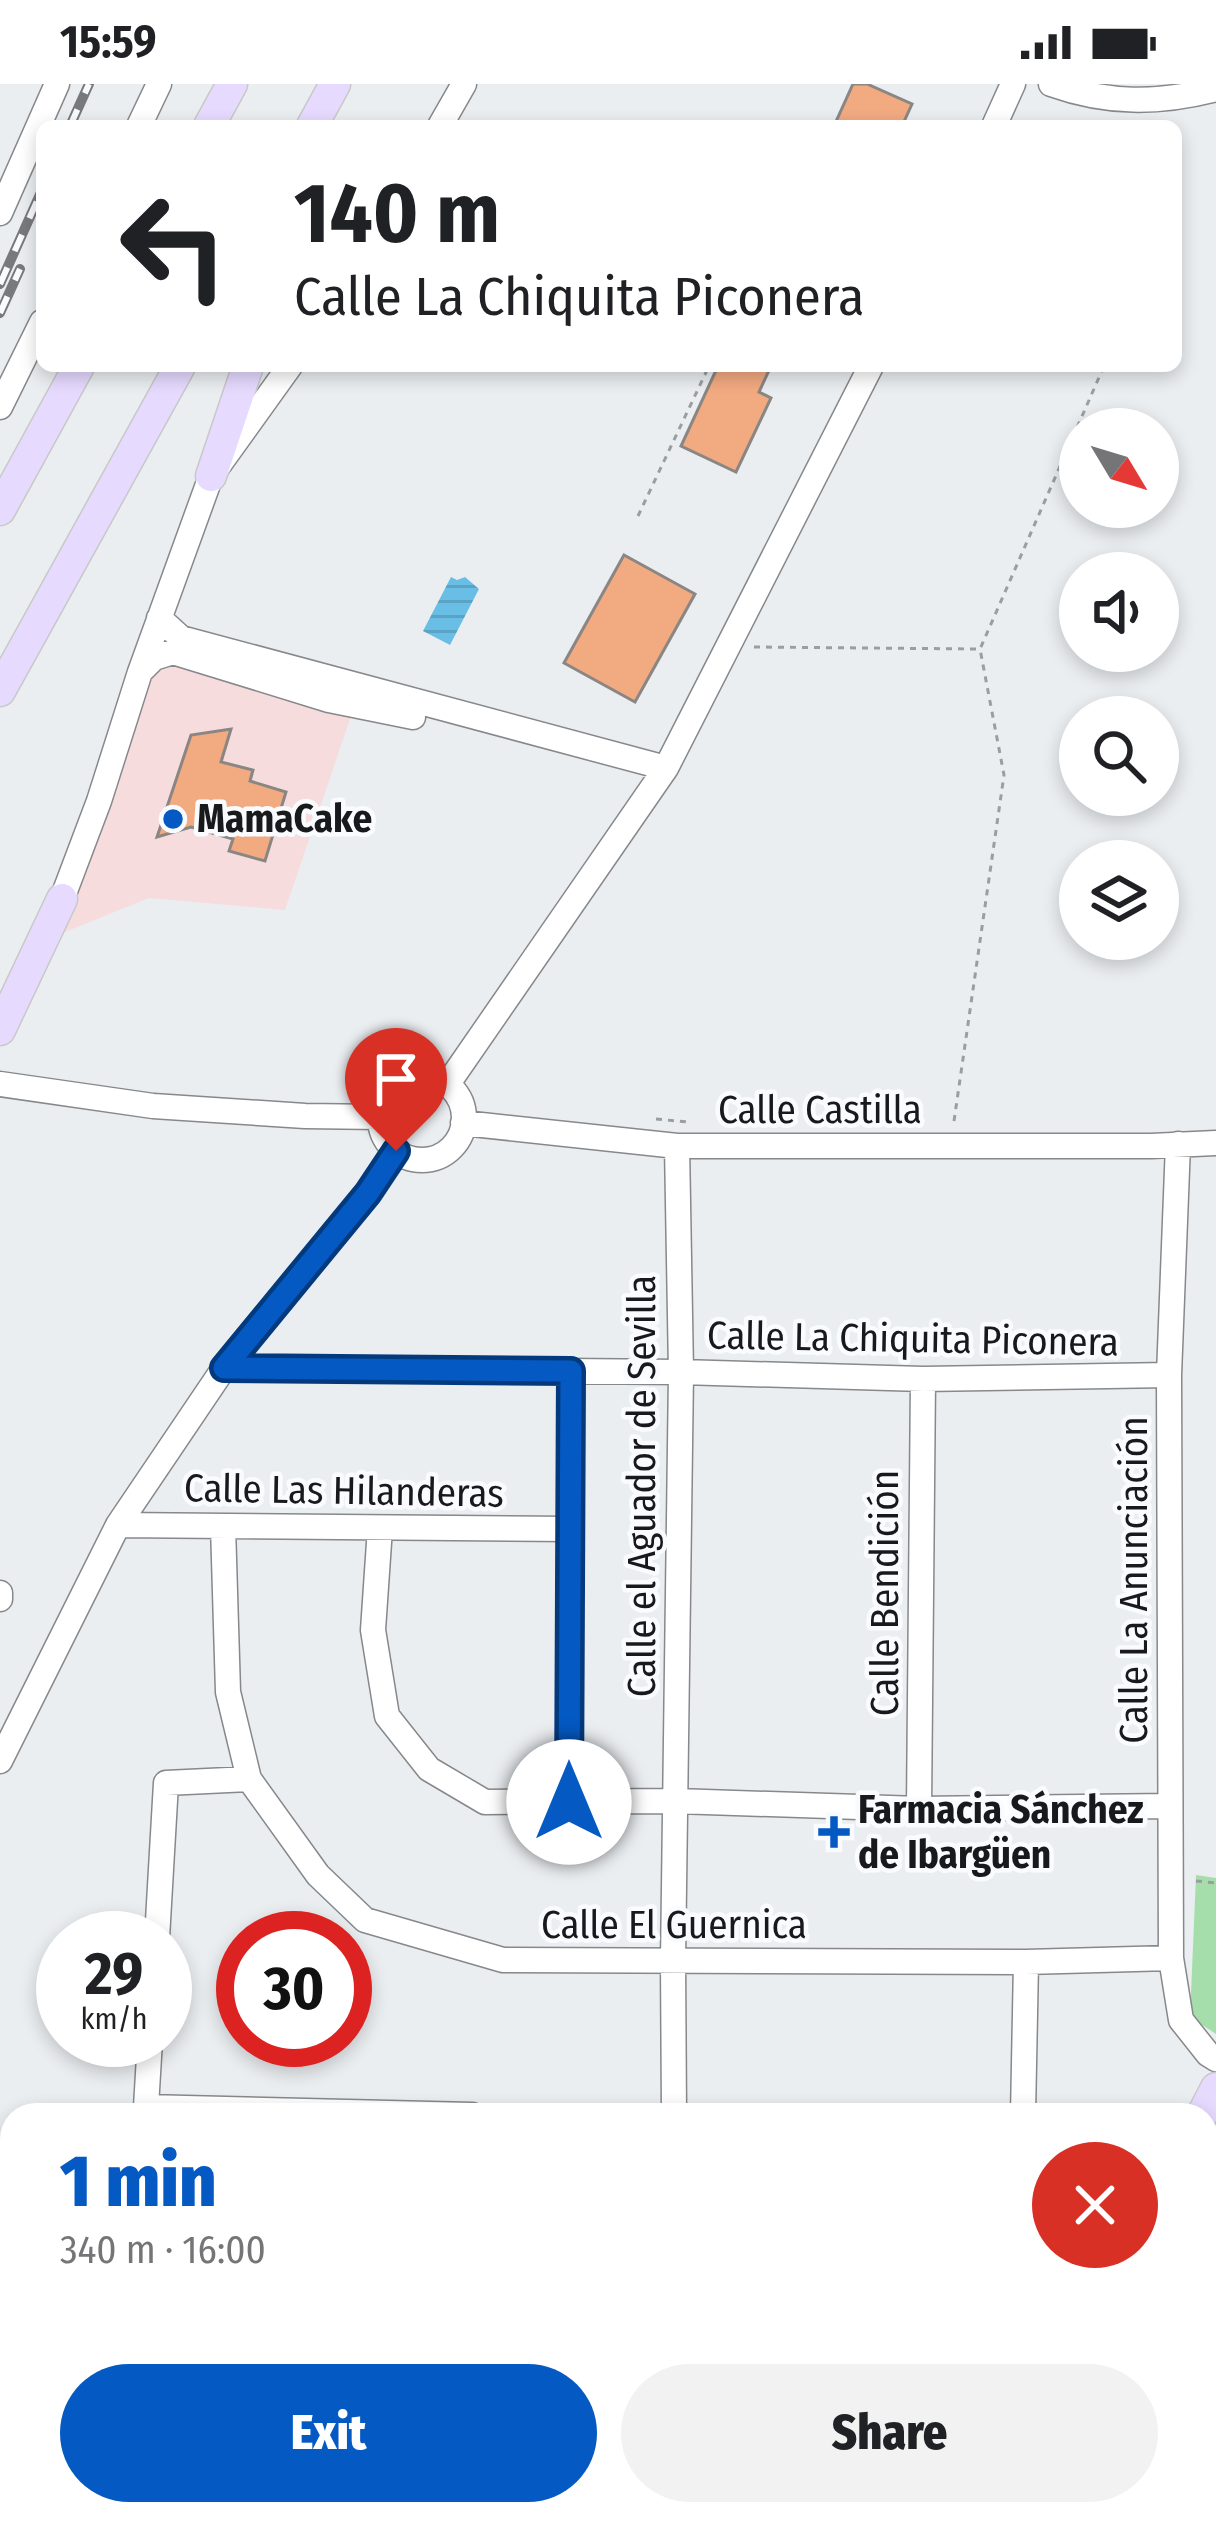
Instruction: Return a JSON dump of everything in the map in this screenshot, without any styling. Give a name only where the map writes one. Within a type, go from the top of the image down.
[{"type":"main road","points":[[212,120],[232,84]]},
{"type":"main road","points":[[315,120],[335,84]]},
{"type":"main road","points":[[338,120],[353,84]]},
{"type":"main road","points":[[0,511],[76,372]]},
{"type":"main road","points":[[0,691],[176,372]]},
{"type":"main road","points":[[211,476],[246,372]]},
{"type":"main road","points":[[0,1030],[62,899]]},
{"type":"street","points":[[41,120],[57,84]]},
{"type":"street","points":[[142,120],[159,84]]},
{"type":"street","points":[[443,120],[464,84]]},
{"type":"street","points":[[997,120],[1013,84]]},
{"type":"street","points":[[1051,84],[1124,102],[1216,89]]},
{"type":"street","points":[[0,212],[36,131]]},
{"type":"street","points":[[0,407],[36,334]]},
{"type":"street","points":[[62,899],[211,476],[286,372]]},
{"type":"street","points":[[447,1085],[666,768],[868,372]]},
{"type":"street","points":[[159,618],[181,638],[666,768]]},
{"type":"street","points":[[140,672],[154,658],[173,652],[329,700],[461,726],[516,728]]},
{"type":"street","points":[[423,1076],[447,1085],[460,1102],[463,1124],[454,1144],[434,1158],[420,1160],[396,1151],[387,1141],[380,1117],[388,1092],[398,1083],[423,1076]]},
{"type":"street","points":[[0,1084],[154,1106],[380,1117]]},
{"type":"street","name":"Calle Castilla","points":[[463,1124],[677,1146],[1216,1143]]},
{"type":"street","name":"Calle La Anunciación","points":[[1178,1144],[1169,1375],[1171,1958],[1181,2020],[1216,2059]]},
{"type":"street","name":"Calle el Aguador de Sevilla","points":[[674,2103],[681,1372],[677,1146]]},
{"type":"street","points":[[0,1761],[118,1525],[224,1368],[368,1193],[396,1151]]},
{"type":"street","name":"Calle La Chiquita Piconera","points":[[224,1368],[923,1379],[1169,1375]]},
{"type":"street","points":[[569,1802],[571,1371]]},
{"type":"street","name":"Calle Bendición","points":[[919,1808],[923,1379]]},
{"type":"street","name":"Calle Las Hilanderas","points":[[118,1525],[570,1529]]},
{"type":"street","points":[[159,1911],[166,1783],[248,1778],[228,1692],[223,1526]]},
{"type":"street","points":[[380,1528],[374,1630],[387,1716],[429,1769],[485,1802],[1170,1806]]},
{"type":"street","name":"Calle El Guernica","points":[[248,1778],[318,1875],[365,1920],[503,1960],[1171,1958]]},
{"type":"street","points":[[1023,2103],[1026,1962]]},
{"type":"street","points":[[146,2103],[149,2067]]},
{"type":"path","points":[[638,516],[707,372]]},
{"type":"path","points":[[950,1147],[1004,776],[980,649],[1102,372]]},
{"type":"path","points":[[728,646],[980,649]]},
{"type":"shaded area","points":[[154,632],[361,687],[285,910],[149,898],[43,941]]},
{"type":"green space","points":[[1196,1875],[1216,1878],[1216,2034],[1190,2017]]},
{"type":"water","points":[[451,577],[465,577],[479,589],[450,645],[423,631]]},
{"type":"building","points":[[853,84],[867,84],[912,104],[905,120],[837,120]]},
{"type":"building","points":[[715,372],[768,372],[759,392],[771,398],[736,472],[681,446]]},
{"type":"building","points":[[624,555],[695,594],[635,702],[564,663]]},
{"type":"building","points":[[231,729],[221,762],[253,770],[250,781],[286,792],[265,861],[229,851],[233,839],[191,827],[157,837],[191,735]]},
{"type":"railway","points":[[73,120],[89,84]]},
{"type":"railway","points":[[0,284],[36,203]]},
{"type":"railway","points":[[0,313],[20,269]]},
{"type":"place","name":"MamaCake","points":[[173,819]]},
{"type":"place","name":"Farmacia Sánchez de Ibargüen","points":[[834,1832]]},
{"type":"route","points":[[396,1151],[368,1193],[224,1368],[571,1371],[569,1802]]}]
